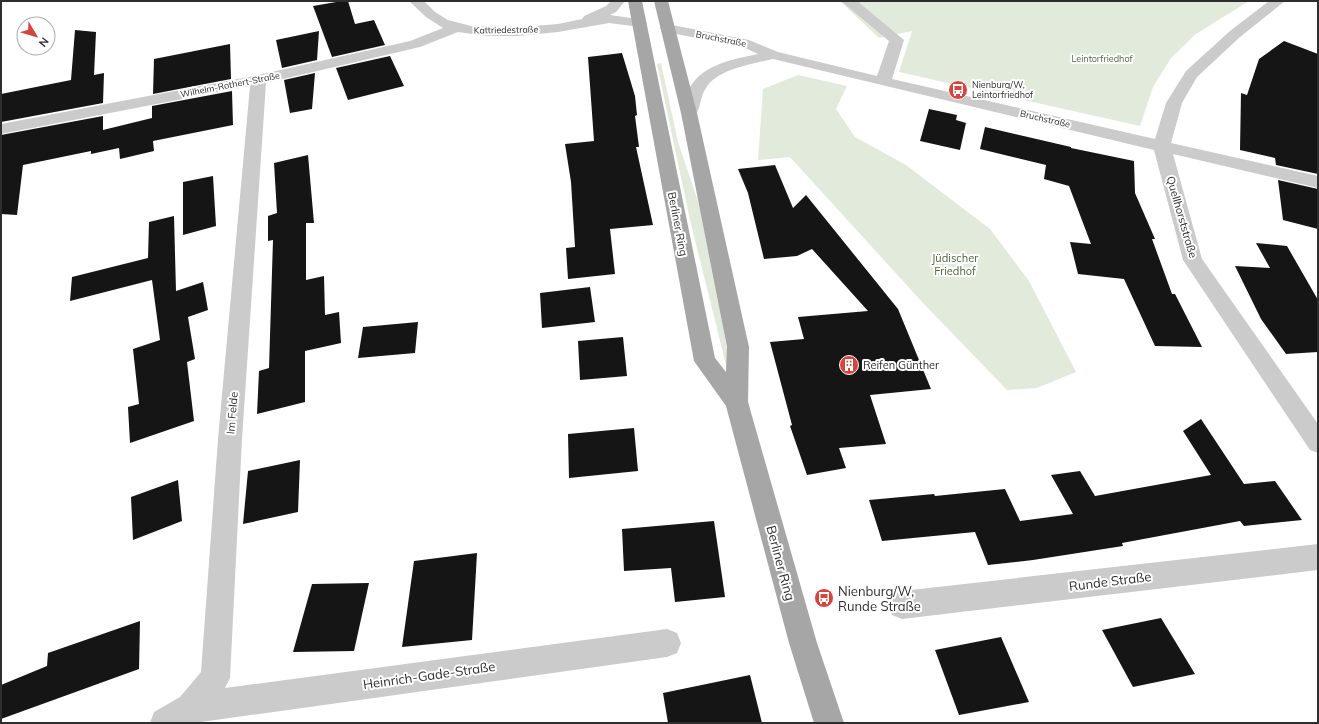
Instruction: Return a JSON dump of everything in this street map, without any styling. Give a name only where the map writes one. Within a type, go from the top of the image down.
[{"type":"main road","name":"Berliner Ring","points":[[635,1],[705,361],[737,402]]},
{"type":"main road","name":"Berliner Ring","points":[[661,1],[689,113],[738,346],[737,402],[804,643],[829,723]]},
{"type":"main road","points":[[641,29],[669,35]]},
{"type":"street","name":"Kattriedestraße","points":[[416,1],[438,20],[456,28],[486,31],[557,28],[584,21],[611,9],[618,1]]},
{"type":"street","points":[[848,1],[897,40],[883,82]]},
{"type":"street","points":[[1162,146],[1174,103],[1191,74],[1235,34],[1278,1]]},
{"type":"street","name":"Kattriedestraße","points":[[584,21],[610,19],[641,29]]},
{"type":"street","name":"Wilhelm-Rothert-Straße","points":[[1,129],[258,80],[415,44],[456,28]]},
{"type":"street","name":"Kattriedestraße","points":[[557,28],[579,32],[641,29]]},
{"type":"street","name":"Bruchstraße","points":[[669,35],[740,54],[773,55],[883,82],[1318,182]]},
{"type":"street","name":"Bruchstraße","points":[[689,113],[698,86],[707,77],[719,69],[773,55]]},
{"type":"street","name":"Im Felde","points":[[165,723],[191,708],[215,678],[230,439],[258,80]]},
{"type":"street","name":"Quellhorststraße","points":[[1162,146],[1193,260],[1318,442]]},
{"type":"street","name":"Runde Straße","points":[[902,605],[1318,557]]},
{"type":"street","name":"Heinrich-Gade-Straße","points":[[191,708],[667,644]]},
{"type":"green space","name":"Leintorfriedhof","points":[[840,1],[1249,1],[1196,34],[1171,58],[1153,87],[1140,126],[899,72],[912,31],[879,38]]},
{"type":"green space","points":[[661,63],[678,142],[705,222],[730,367],[727,369],[690,220],[657,64]]},
{"type":"green space","name":"Jüdischer Friedhof","points":[[798,75],[847,86],[836,109],[855,137],[906,165],[990,229],[1029,281],[1076,372],[1037,388],[1007,390],[923,303],[790,157],[758,160],[763,89]]},
{"type":"building","points":[[348,1],[355,24],[374,20],[385,45],[332,57],[313,6]]},
{"type":"building","points":[[75,30],[96,32],[94,75],[104,73],[103,103],[1,122],[1,94],[71,80]]},
{"type":"building","points":[[319,31],[317,60],[282,68],[276,40]]},
{"type":"building","points":[[1284,41],[1318,54],[1318,174],[1276,165],[1275,158],[1240,150],[1241,93],[1247,95],[1259,59]]},
{"type":"building","points":[[230,44],[231,79],[153,94],[154,59]]},
{"type":"building","points":[[622,53],[635,96],[637,115],[635,116],[639,147],[636,147],[653,225],[610,229],[615,274],[568,279],[566,248],[575,247],[571,182],[565,144],[594,141],[588,57]]},
{"type":"building","points":[[390,56],[404,86],[348,100],[336,68]]},
{"type":"building","points":[[315,73],[312,109],[290,113],[284,80]]},
{"type":"building","points":[[232,91],[233,125],[153,141],[154,151],[120,159],[119,148],[91,154],[91,151],[23,165],[17,215],[1,214],[1,135],[103,116],[103,130],[152,118],[152,106]]},
{"type":"building","points":[[929,109],[957,115],[956,120],[966,123],[960,150],[920,141]]},
{"type":"building","points":[[985,127],[1071,148],[1134,161],[1135,193],[1155,239],[1152,239],[1172,294],[1175,294],[1202,347],[1155,346],[1124,279],[1078,274],[1070,242],[1091,244],[1069,186],[1044,179],[1046,165],[980,149]]},
{"type":"building","points":[[308,155],[314,223],[306,223],[306,280],[324,276],[325,315],[339,312],[341,343],[305,351],[305,402],[257,414],[259,371],[269,368],[273,240],[268,241],[268,216],[277,213],[274,163]]},
{"type":"building","points":[[775,165],[793,208],[806,195],[898,309],[931,389],[870,395],[886,444],[839,448],[846,468],[807,475],[790,426],[792,425],[770,342],[804,339],[798,317],[868,311],[812,249],[797,256],[764,259],[748,193],[738,169]]},
{"type":"building","points":[[213,176],[216,226],[183,235],[183,182]]},
{"type":"building","points":[[1278,180],[1318,189],[1318,229],[1283,220]]},
{"type":"building","points":[[174,216],[176,291],[203,282],[208,310],[188,317],[195,359],[187,362],[194,421],[130,443],[128,407],[139,404],[133,349],[160,340],[152,280],[70,301],[72,277],[148,258],[149,222]]},
{"type":"building","points":[[1256,243],[1287,246],[1318,300],[1318,352],[1286,354],[1261,319],[1235,266],[1270,268]]},
{"type":"building","points":[[590,287],[595,322],[542,328],[540,293]]},
{"type":"building","points":[[418,322],[415,353],[358,358],[363,327]]},
{"type":"building","points":[[623,337],[627,376],[580,380],[578,341]]},
{"type":"building","points":[[1201,419],[1244,484],[1275,481],[1302,520],[1244,526],[1240,521],[1122,543],[1123,546],[1033,560],[988,565],[975,532],[882,541],[869,500],[934,494],[935,496],[1005,489],[1020,521],[1073,514],[1051,475],[1080,471],[1095,496],[1211,475],[1183,431]]},
{"type":"building","points":[[634,428],[638,471],[569,478],[568,434]]},
{"type":"building","points":[[300,460],[298,512],[243,524],[248,471]]},
{"type":"building","points":[[178,480],[182,521],[133,540],[131,497]]},
{"type":"building","points":[[714,521],[725,597],[675,602],[671,568],[624,571],[622,529]]},
{"type":"building","points":[[477,553],[472,640],[402,647],[414,561]]},
{"type":"building","points":[[369,583],[354,651],[293,652],[312,584]]},
{"type":"building","points":[[1161,618],[1195,674],[1133,687],[1102,630]]},
{"type":"building","points":[[140,621],[139,669],[1,719],[1,685],[47,666],[48,653]]},
{"type":"building","points":[[1001,637],[1029,702],[959,715],[935,650]]},
{"type":"building","points":[[750,675],[762,723],[668,723],[663,693]]},
{"type":"place","name":"Nienburg/W, Leintorfriedhof","points":[[958,90]]},
{"type":"place","name":"Reifen Günther","points":[[849,365]]},
{"type":"place","name":"Nienburg/W, Runde Straße","points":[[824,598]]}]
